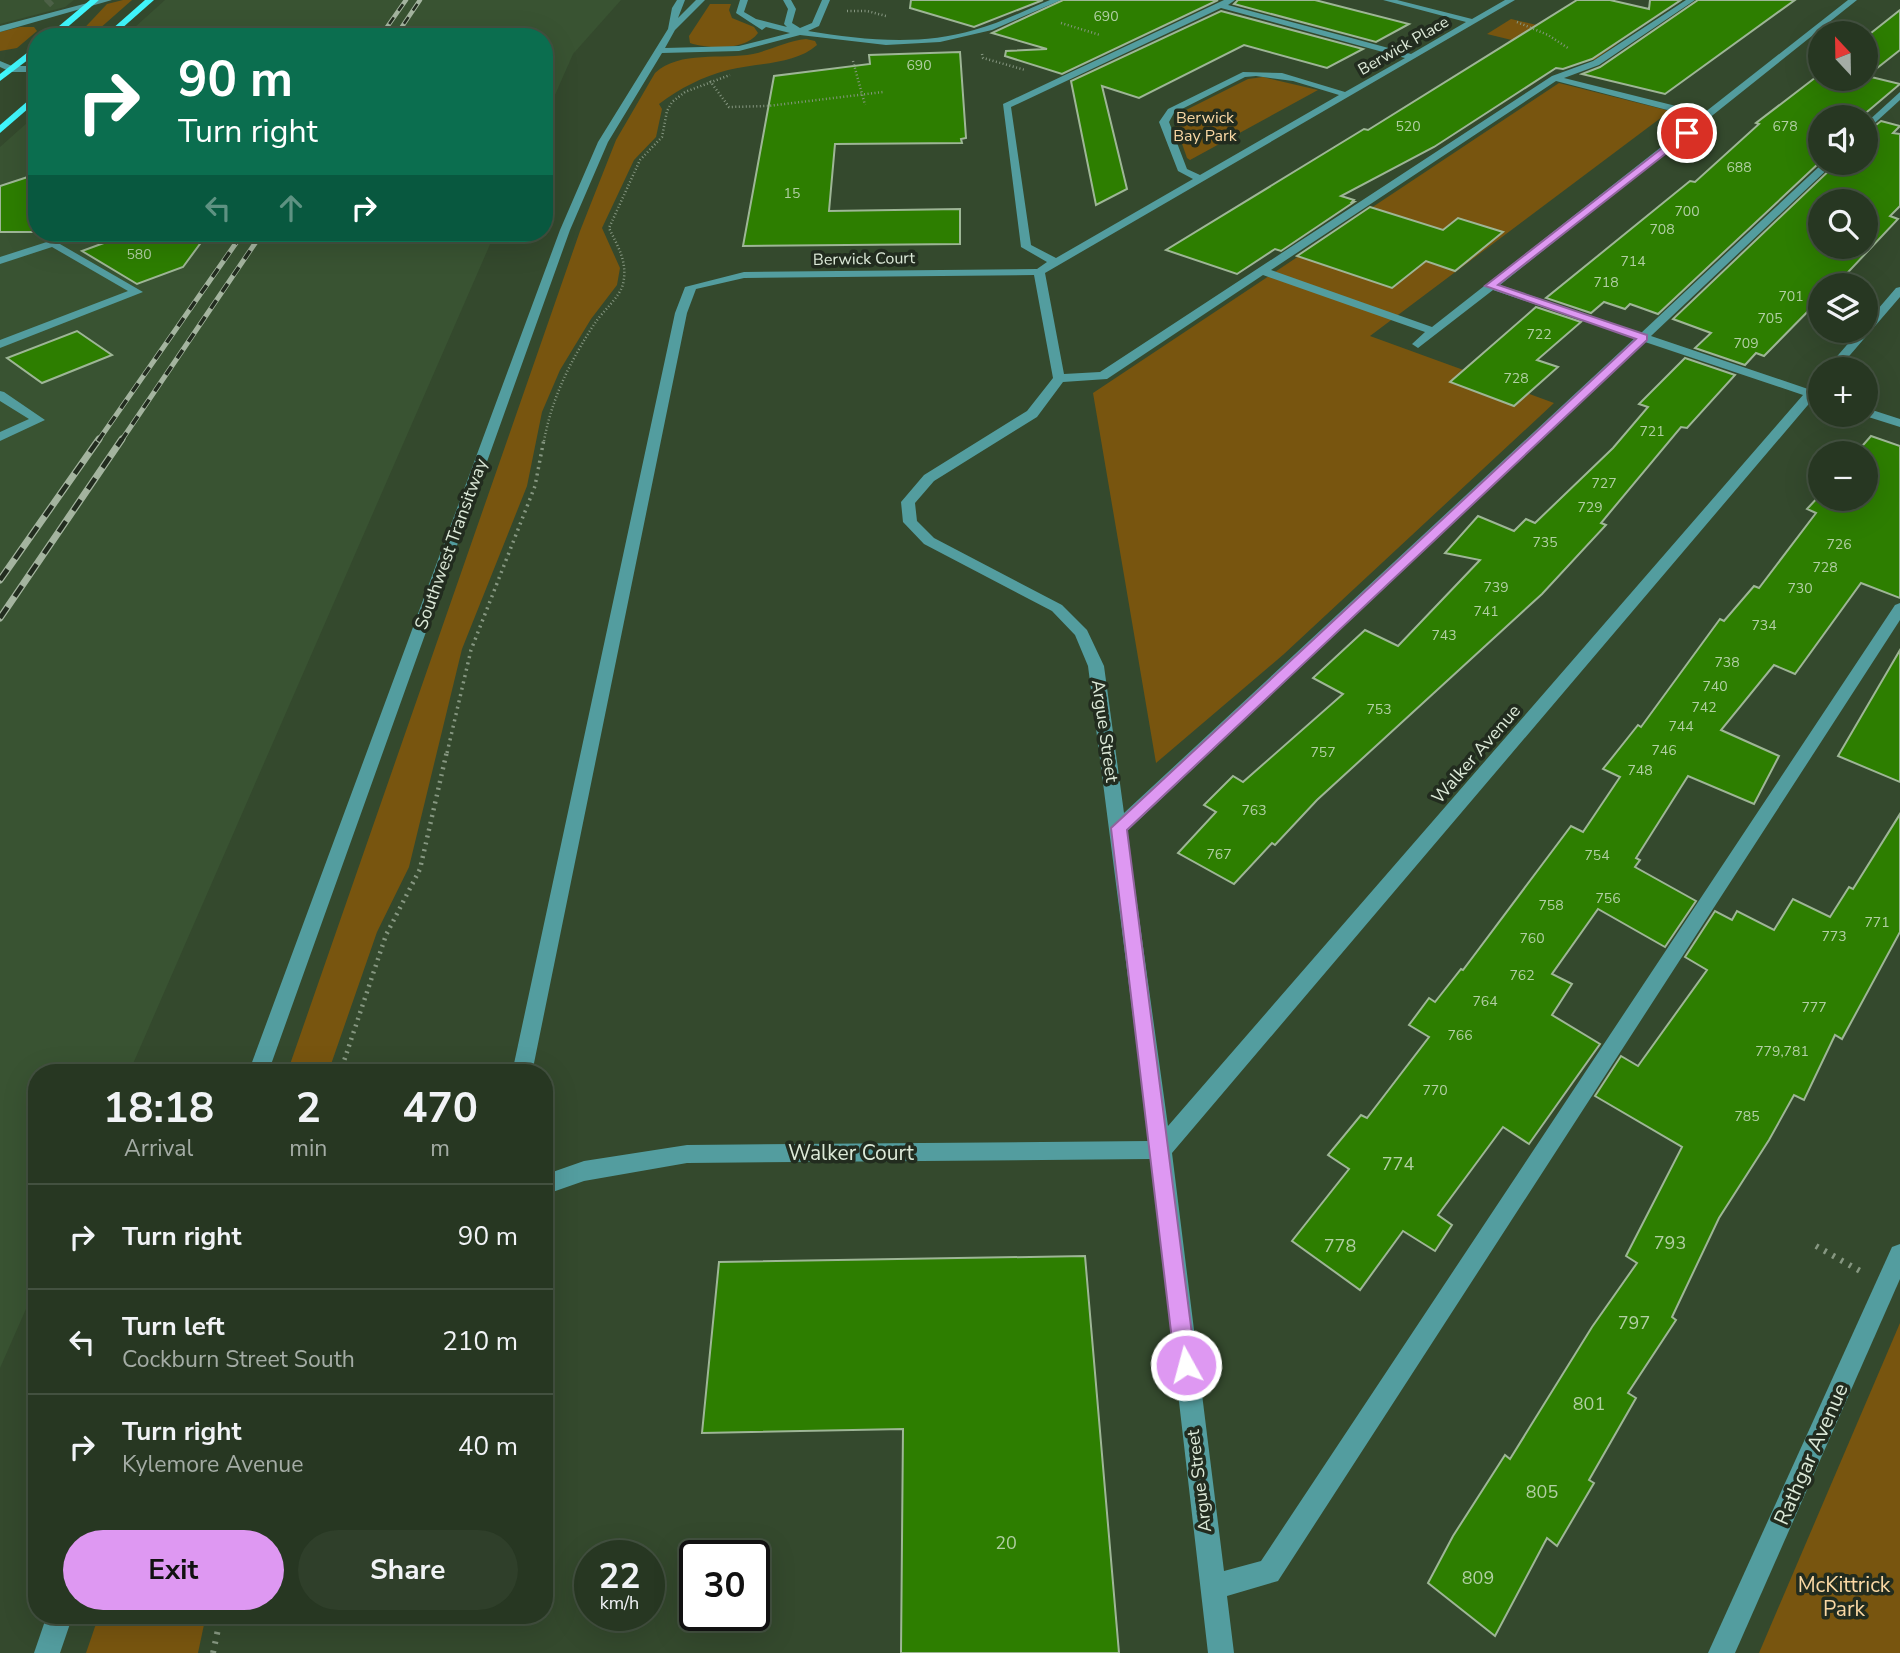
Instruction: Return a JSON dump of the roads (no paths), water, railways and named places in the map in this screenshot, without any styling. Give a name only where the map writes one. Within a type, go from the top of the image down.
[{"type":"main road","points":[[117,28],[150,0]]},
{"type":"main road","points":[[61,28],[92,3]]},
{"type":"main road","points":[[4,72],[28,55]]},
{"type":"main road","points":[[0,130],[28,104]]},
{"type":"street","points":[[0,29],[108,0]]},
{"type":"street","name":"Southwest Transitway","points":[[673,29],[676,8],[681,0]]},
{"type":"street","name":"Southwest Transitway","points":[[261,1064],[565,230],[603,142],[673,29],[701,0]]},
{"type":"street","points":[[725,52],[745,48],[764,39],[765,29],[740,13],[744,0]]},
{"type":"street","points":[[788,0],[792,9],[788,24],[800,32]]},
{"type":"street","points":[[659,50],[725,52],[766,45],[816,24],[826,0]]},
{"type":"street","points":[[752,22],[858,40],[897,41],[967,35],[1057,0]]},
{"type":"street","points":[[1055,262],[1026,247],[1006,106],[1231,0]]},
{"type":"street","points":[[1387,0],[1474,22]]},
{"type":"street","name":"Berwick Place","points":[[1040,272],[1511,0]]},
{"type":"street","points":[[1040,272],[1059,378],[1103,376],[1555,78],[1599,61],[1691,0]]},
{"type":"street","points":[[1418,344],[1853,0]]},
{"type":"street","points":[[29,21],[47,4]]},
{"type":"street","points":[[1220,5],[1413,57]]},
{"type":"street","points":[[821,14],[824,23],[836,31],[857,37],[897,41]]},
{"type":"street","points":[[4,72],[28,70]]},
{"type":"street","name":"Berwick Place","points":[[1201,179],[1183,171],[1164,121],[1171,111],[1243,75],[1255,73],[1280,75],[1347,95]]},
{"type":"street","points":[[1555,78],[1707,117]]},
{"type":"street","points":[[1878,116],[1900,95]]},
{"type":"street","points":[[1119,828],[1816,175]]},
{"type":"street","points":[[0,261],[53,243],[137,292],[0,344]]},
{"type":"street","points":[[1262,271],[1433,331]]},
{"type":"street","name":"Berwick Court","points":[[524,1064],[681,313],[691,287],[744,275],[1040,272]]},
{"type":"street","points":[[1491,286],[1643,338],[1808,389]]},
{"type":"street","points":[[1878,315],[1900,290]]},
{"type":"street","points":[[1842,357],[1854,343]]},
{"type":"street","name":"Argue Street","points":[[1059,378],[1032,414],[929,478],[908,502],[910,522],[929,541],[1057,608],[1082,633],[1096,666],[1161,1150],[1221,1653]]},
{"type":"street","points":[[0,395],[39,420],[0,437]]},
{"type":"street","name":"Walker Avenue","points":[[1161,1150],[1808,402]]},
{"type":"street","points":[[1878,416],[1900,423]]},
{"type":"street","points":[[1212,1587],[1269,1572],[1900,608]]},
{"type":"street","name":"Walker Court","points":[[553,1182],[584,1171],[687,1154],[1161,1150]]},
{"type":"street","name":"Rathgar Avenue","points":[[1721,1653],[1900,1254]]},
{"type":"street","points":[[47,1653],[57,1624]]},
{"type":"tunnel","points":[[47,4],[51,0]]},
{"type":"railway","points":[[386,28],[406,0]]},
{"type":"railway","points":[[401,28],[420,0]]},
{"type":"railway","points":[[98,441],[237,242]]},
{"type":"railway","points":[[121,441],[256,242]]},
{"type":"railway","points":[[0,580],[99,439]]},
{"type":"railway","points":[[0,618],[122,439]]},
{"type":"park label","name":"Berwick Bay Park","points":[[1205,126]]},
{"type":"park label","name":"McKittrick Park","points":[[1844,1597]]}]
